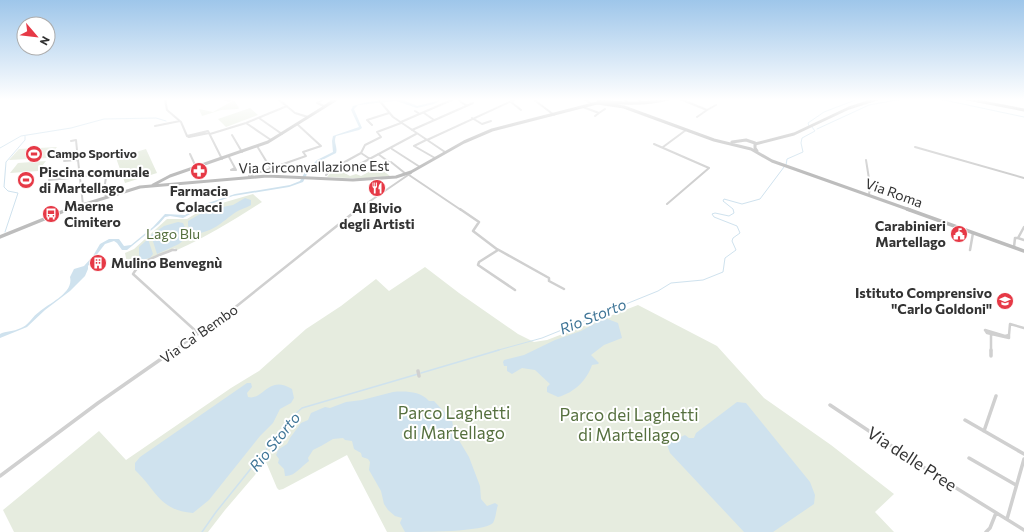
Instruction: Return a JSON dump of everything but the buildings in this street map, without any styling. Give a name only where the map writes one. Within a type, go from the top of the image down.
[{"type":"street","points":[[155,126],[164,124]]},
{"type":"street","points":[[182,124],[188,137],[243,124]]},
{"type":"street","points":[[247,124],[272,140]]},
{"type":"street","points":[[267,124],[282,134]]},
{"type":"street","points":[[151,186],[168,177],[228,157],[272,140],[297,124],[321,146],[303,152],[306,156],[248,178]]},
{"type":"street","points":[[326,175],[332,169],[361,153],[365,145],[381,137],[376,132],[399,124]]},
{"type":"street","points":[[402,124],[445,152]]},
{"type":"street","points":[[412,130],[426,124]]},
{"type":"street","points":[[434,158],[414,146],[460,124]]},
{"type":"street","name":"Via Circonvallazione Est","points":[[0,237],[50,216],[134,188],[254,177],[300,177],[367,180],[394,177],[407,174],[475,137],[501,127],[515,124]]},
{"type":"street","points":[[671,124],[714,140],[725,142],[744,139],[766,141]]},
{"type":"street","points":[[749,148],[766,141],[790,136],[817,124]]},
{"type":"street","points":[[663,148],[686,130]]},
{"type":"street","points":[[209,133],[222,159]]},
{"type":"street","points":[[347,171],[417,133]]},
{"type":"street","points":[[232,135],[242,152]]},
{"type":"street","points":[[71,141],[76,140],[83,205]]},
{"type":"street","points":[[751,140],[758,153]]},
{"type":"street","points":[[738,141],[740,145]]},
{"type":"street","name":"Via Roma","points":[[725,142],[749,148],[772,161],[1024,251]]},
{"type":"street","points":[[654,144],[708,168],[667,204]]},
{"type":"street","points":[[257,146],[271,169]]},
{"type":"street","points":[[915,147],[953,159],[962,159],[1024,178]]},
{"type":"street","name":"Via Circonvallazione Est","points":[[392,148],[420,167]]},
{"type":"street","points":[[361,153],[370,159]]},
{"type":"street","points":[[190,154],[196,168]]},
{"type":"street","points":[[378,154],[478,221],[480,223],[473,229],[473,231],[498,249],[549,278],[549,281],[564,289]]},
{"type":"street","points":[[228,157],[235,168]]},
{"type":"street","points":[[64,161],[78,160]]},
{"type":"street","points":[[866,160],[870,185],[869,195]]},
{"type":"street","points":[[49,180],[81,177],[97,173],[105,175],[104,191],[106,197]]},
{"type":"street","points":[[162,185],[175,175],[179,174]]},
{"type":"street","points":[[254,177],[258,174]]},
{"type":"street","name":"Via Ca' Bembo","points":[[0,476],[98,403],[239,306],[359,209],[407,174]]},
{"type":"street","points":[[175,175],[171,180],[177,184]]},
{"type":"street","points":[[162,185],[168,177]]},
{"type":"street","points":[[394,177],[398,179],[397,182]]},
{"type":"street","points":[[393,184],[394,177]]},
{"type":"street","points":[[1014,247],[1015,238],[1018,238],[1024,227]]},
{"type":"street","points":[[970,250],[973,232]]},
{"type":"street","points":[[1018,238],[1023,240]]},
{"type":"street","points":[[498,249],[495,253],[479,262],[478,265],[515,290]]},
{"type":"street","points":[[176,250],[172,250],[144,263],[134,271],[133,274],[200,334]]},
{"type":"street","points":[[1009,335],[1005,336],[984,330],[1005,340],[1008,339],[1009,335],[1010,324],[1024,328]]},
{"type":"street","points":[[991,334],[991,356]]},
{"type":"street","points":[[418,371],[419,376]]},
{"type":"street","points":[[984,431],[996,396]]},
{"type":"street","name":"Via delle Pree","points":[[830,405],[932,473],[1024,530]]},
{"type":"street","points":[[965,420],[1024,454]]},
{"type":"street","points":[[969,458],[1016,485]]},
{"type":"street","points":[[1007,519],[1016,485],[1023,467],[1024,459]]},
{"type":"street","points":[[986,532],[990,528],[996,513]]},
{"type":"green space","points":[[223,124],[234,124],[226,127]]},
{"type":"green space","name":"Campo Sportivo","points":[[57,147],[48,158],[9,160],[19,149]]},
{"type":"green space","points":[[146,149],[157,173],[125,183],[116,158]]},
{"type":"green space","points":[[46,161],[38,171],[10,173],[18,163]]},
{"type":"green space","points":[[339,167],[346,170],[343,172],[350,176],[356,174],[361,176],[378,167],[390,176],[370,179],[327,177],[333,170]]},
{"type":"green space","name":"Lago Blu","points":[[253,194],[262,202],[210,234],[177,250],[175,248],[132,269],[130,263],[127,263],[125,253],[134,249],[167,219],[187,219],[205,208]]},
{"type":"green space","name":"Parco Laghetti di Martellago","points":[[425,267],[459,293],[518,334],[534,342],[547,340],[638,305],[717,346],[764,398],[831,445],[894,494],[875,512],[894,532],[387,532],[347,455],[279,490],[266,462],[208,532],[14,532],[3,510],[99,431],[126,460],[231,388],[259,371],[306,329],[341,306],[376,279],[389,291]]},
{"type":"water","points":[[358,124],[360,124],[362,128],[336,136],[336,153],[318,162],[308,172],[303,182],[289,187],[233,196],[205,206],[183,218],[170,216],[165,217],[159,224],[127,250],[122,250],[114,241],[105,244],[88,266],[85,276],[70,291],[45,310],[27,327],[0,338],[0,334],[2,333],[25,326],[43,309],[65,293],[74,269],[84,266],[93,256],[100,244],[109,239],[119,239],[124,246],[131,245],[153,227],[165,214],[185,215],[202,205],[235,194],[290,185],[300,181],[305,172],[317,160],[333,152],[333,136],[359,127]]},
{"type":"water","points":[[245,198],[251,200],[251,205],[236,212],[213,229],[194,234],[188,226],[188,221],[207,210],[233,205]]},
{"type":"water","points":[[178,222],[183,223],[188,236],[179,244],[157,254],[151,235],[164,226]]},
{"type":"water","points":[[148,239],[153,254],[150,258],[141,260],[139,255],[139,247]]},
{"type":"water","points":[[605,318],[618,323],[622,338],[604,345],[591,355],[599,363],[592,365],[583,381],[564,395],[558,397],[547,392],[547,387],[550,384],[535,370],[522,368],[512,374],[507,371],[507,366],[504,366],[504,360],[524,355],[555,340],[581,331]]},
{"type":"water","points":[[247,383],[251,383],[252,387],[247,393],[248,397],[258,395],[271,386],[277,384],[284,385],[292,389],[294,398],[291,403],[280,409],[273,423],[260,436],[209,500],[193,513],[173,508],[166,504],[135,470],[135,463],[140,457]]},
{"type":"water","points":[[393,392],[417,393],[429,401],[434,401],[452,420],[454,432],[469,457],[480,486],[481,499],[487,506],[495,503],[498,505],[493,523],[487,526],[465,530],[405,532],[400,523],[402,518],[395,516],[384,504],[381,491],[369,470],[370,462],[368,459],[362,457],[361,453],[354,449],[352,441],[345,440],[343,438],[333,439],[313,450],[308,458],[309,461],[292,475],[285,476],[284,469],[278,463],[279,459],[276,455],[279,449],[287,444],[301,423],[308,420],[311,413],[325,407],[330,408],[346,402],[362,400]]},
{"type":"water","points":[[737,402],[746,403],[810,482],[815,495],[814,504],[773,532],[744,532],[670,453],[666,442],[685,435],[689,438],[694,438],[696,433]]},
{"type":"waterway","points":[[0,148],[21,136],[71,128],[86,124]]},
{"type":"waterway","points":[[817,129],[828,124]]},
{"type":"waterway","name":"Rio Storto","points":[[786,165],[787,159],[803,152],[801,143],[802,138],[815,131],[812,127]]},
{"type":"waterway","points":[[5,232],[18,193],[8,191],[4,187],[6,162],[25,140],[25,136]]},
{"type":"waterway","name":"Rio Storto","points":[[495,351],[542,338],[658,291],[671,283],[703,280],[723,272],[725,258],[736,250],[732,241],[733,238],[740,233],[737,226],[714,217],[712,214],[715,213],[729,216],[734,213],[733,209],[723,201],[724,199],[742,204],[760,199],[784,167]]},
{"type":"waterway","name":"Rio Storto","points":[[421,373],[499,350]]},
{"type":"waterway","name":"Rio Storto","points":[[202,532],[216,512],[294,415],[302,408],[418,374]]},
{"type":"waterway","points":[[270,447],[278,451]]},
{"type":"place","name":"Campo Sportivo","points":[[34,154]]},
{"type":"place","name":"Farmacia Colacci","points":[[199,171]]},
{"type":"place","name":"Piscina comunale di Martellago","points":[[26,180]]},
{"type":"place","name":"Al Bivio degli Artisti","points":[[377,188]]},
{"type":"place","name":"Maerne Cimitero","points":[[51,214]]},
{"type":"place","name":"Carabinieri Martellago","points":[[959,234]]},
{"type":"place","name":"Mulino Benvegnù","points":[[98,263]]},
{"type":"place","name":"Istituto Comprensivo \"Carlo Goldoni\"","points":[[1005,301]]},
{"type":"park label","name":"Parco dei Laghetti di Martellago","points":[[629,425]]}]
